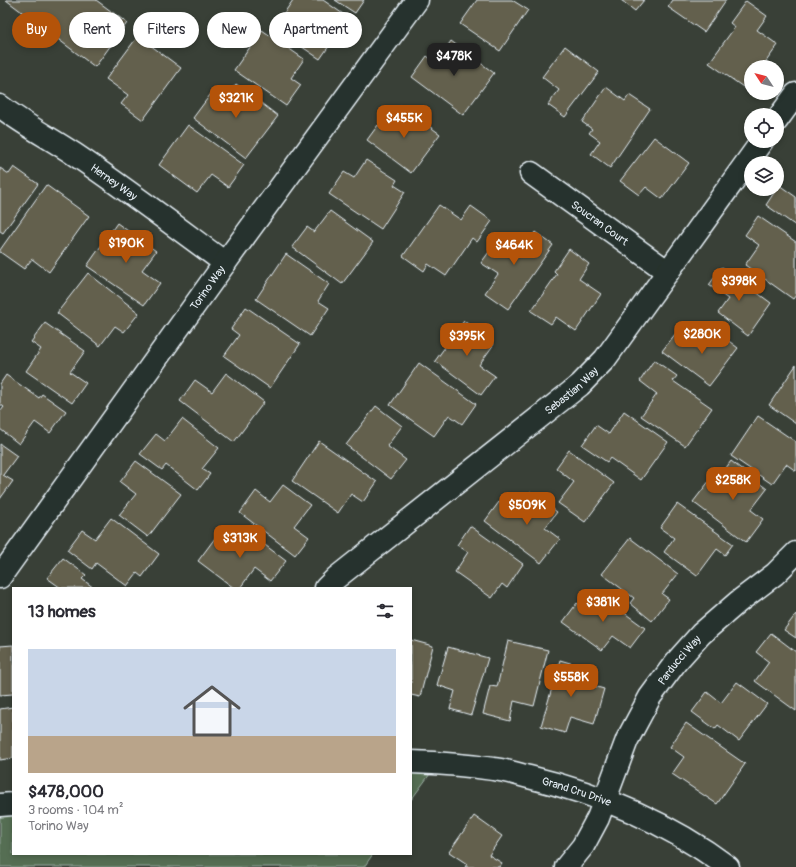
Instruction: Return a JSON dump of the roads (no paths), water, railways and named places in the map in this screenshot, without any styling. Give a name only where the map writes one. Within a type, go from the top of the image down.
[{"type":"street","name":"Torino Way","points":[[0,577],[225,263],[417,0]]},
{"type":"street","points":[[784,110],[796,94]]},
{"type":"street","name":"Herney Way","points":[[0,106],[14,117],[93,167],[225,263]]},
{"type":"street","name":"Sebastian Way","points":[[327,587],[336,578],[580,385],[605,359],[757,148]]},
{"type":"street","name":"Soucran Court","points":[[531,173],[668,272]]},
{"type":"street","name":"Parducci Way","points":[[566,867],[583,846],[598,818],[606,800],[627,740],[650,697],[676,662],[701,634],[738,602],[775,574],[796,553]]},
{"type":"street","name":"Grand Cru Drive","points":[[412,762],[438,763],[495,769],[559,784],[606,800],[648,818],[698,847],[728,867]]},
{"type":"street","points":[[0,805],[12,804]]}]
